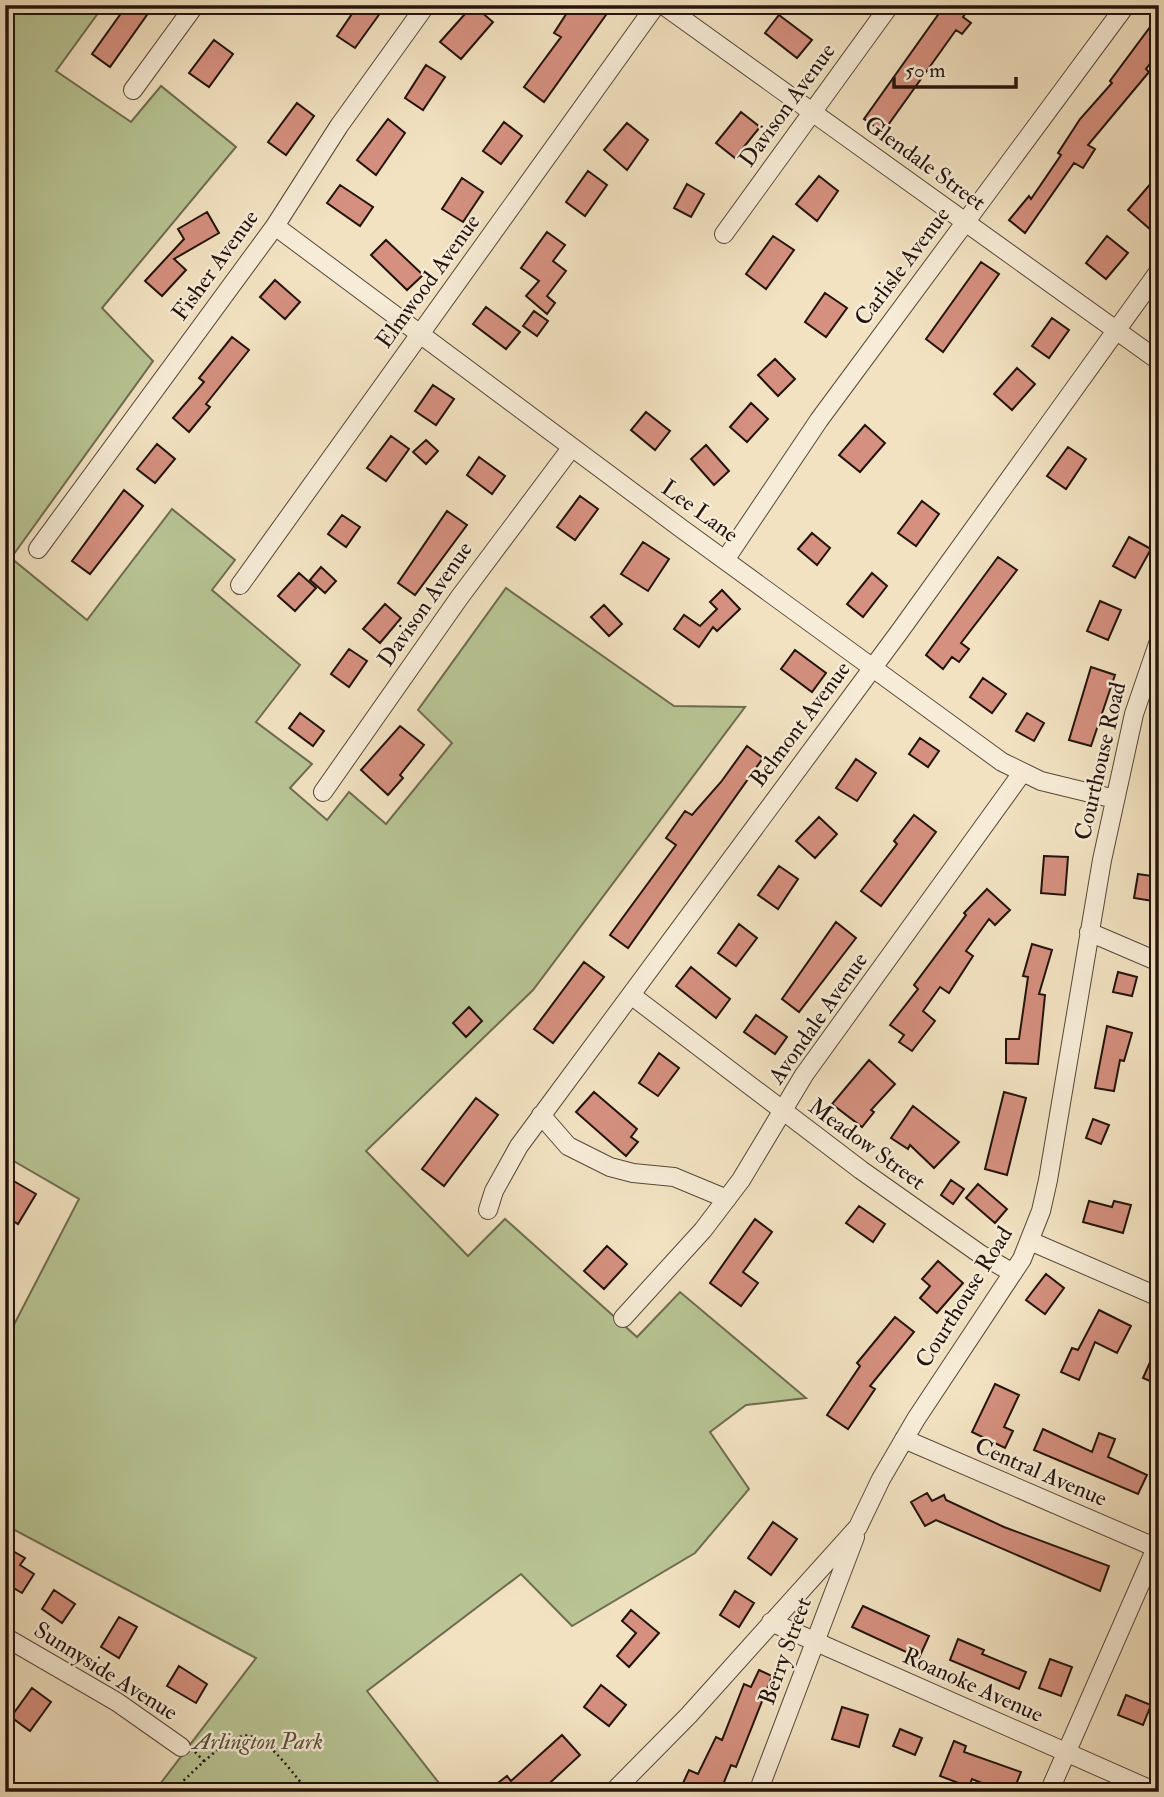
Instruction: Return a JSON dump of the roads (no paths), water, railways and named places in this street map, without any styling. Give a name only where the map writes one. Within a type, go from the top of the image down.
[{"type":"street","points":[[133,90],[195,5]]},
{"type":"street","name":"Fisher Avenue","points":[[38,549],[275,226],[339,126],[426,5]]},
{"type":"street","name":"Elmwood Avenue","points":[[240,585],[656,5]]},
{"type":"street","name":"Glendale Street","points":[[663,5],[1159,361]]},
{"type":"street","name":"Davison Avenue","points":[[724,234],[890,5]]},
{"type":"street","name":"Carlisle Avenue","points":[[725,560],[819,420],[1126,5]]},
{"type":"street","name":"Lee Lane","points":[[275,226],[725,560],[1022,773],[1061,787],[1115,799]]},
{"type":"street","name":"Belmont Avenue","points":[[488,1210],[505,1169],[541,1115],[873,668],[1159,271]]},
{"type":"street","name":"Davison Avenue","points":[[323,792],[474,577],[572,447]]},
{"type":"street","name":"Courthouse Road","points":[[613,1792],[689,1715],[859,1527],[904,1439],[1013,1273],[1031,1241],[1048,1180],[1089,932],[1115,799],[1134,714],[1159,641]]},
{"type":"street","name":"Avondale Avenue","points":[[623,1318],[727,1199],[783,1113],[804,1075],[1022,773]]},
{"type":"street","points":[[1089,932],[1159,962]]},
{"type":"street","name":"Meadow Street","points":[[631,995],[783,1113],[980,1255],[1013,1273]]},
{"type":"street","points":[[541,1115],[568,1146],[610,1167],[633,1173],[674,1177],[727,1199]]},
{"type":"street","points":[[1031,1241],[1159,1297]]},
{"type":"street","name":"Central Avenue","points":[[904,1439],[1157,1548]]},
{"type":"street","name":"Berry Street","points":[[758,1792],[859,1527]]},
{"type":"street","points":[[1049,1792],[1157,1548]]},
{"type":"street","name":"Roanoke Avenue","points":[[771,1622],[1156,1792]]},
{"type":"street","name":"Sunnyside Avenue","points":[[5,1637],[117,1702],[181,1747]]},
{"type":"park label","name":"Arlington Park","points":[[258,1741]]}]
